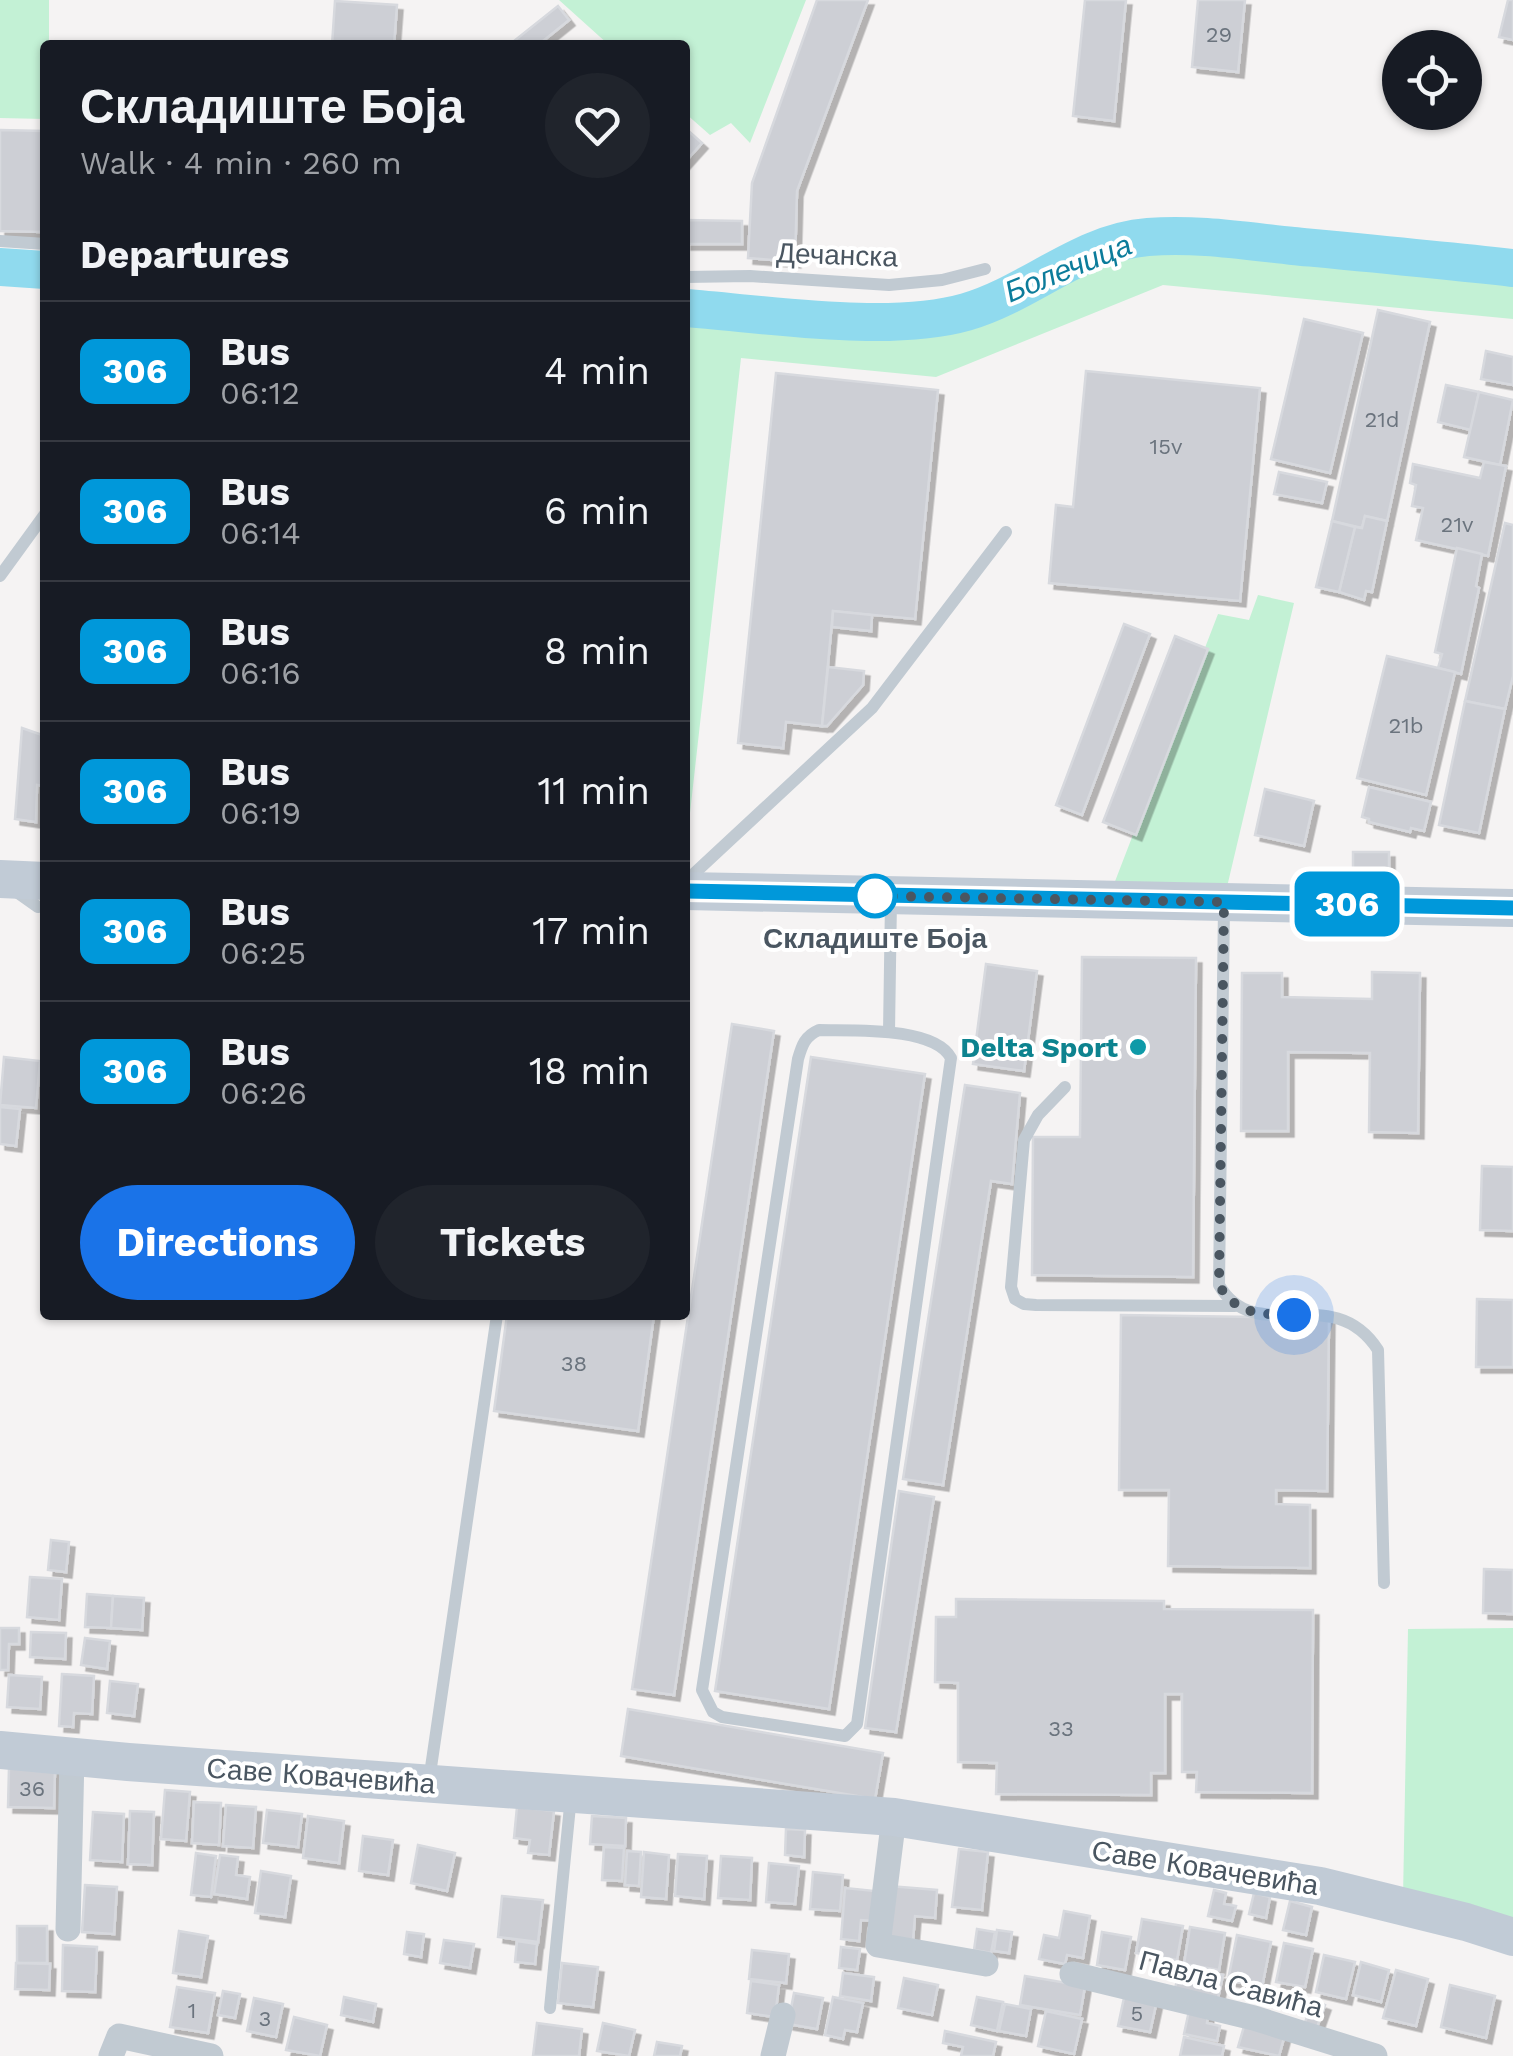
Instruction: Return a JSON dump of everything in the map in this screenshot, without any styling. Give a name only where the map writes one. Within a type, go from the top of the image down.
[{"type":"street","points":[[690,891],[1513,908]]},
{"type":"street","name":"Саве Ковачевића","points":[[0,1750],[894,1817],[1320,1886],[1513,1937]]},
{"type":"street","points":[[68,1929],[72,1756]]},
{"type":"street","points":[[894,1817],[878,1945],[986,1964]]},
{"type":"street","name":"Павла Савића","points":[[1072,1974],[1254,2018],[1375,2056]]},
{"type":"street","points":[[774,2056],[783,2015]]},
{"type":"street","points":[[111,2056],[119,2036],[210,2056]]},
{"type":"lane","points":[[0,242],[40,244]]},
{"type":"lane","name":"Дечанска","points":[[690,278],[750,276],[889,285],[942,280],[985,268]]},
{"type":"lane","points":[[0,576],[40,521]]},
{"type":"lane","points":[[690,877],[872,708],[1006,532]]},
{"type":"lane","points":[[888,1032],[891,897]]},
{"type":"lane","points":[[1224,902],[1219,1285],[1235,1306],[1246,1312],[1339,1316],[1357,1325],[1378,1350],[1384,1583]]},
{"type":"lane","points":[[819,1030],[888,1032],[930,1040],[946,1049],[951,1058],[857,1724],[845,1736],[835,1736],[722,1717],[713,1712],[702,1690],[798,1060],[804,1042],[819,1030]]},
{"type":"lane","points":[[1065,1087],[1038,1115],[1024,1140],[1011,1287],[1015,1299],[1024,1304],[1235,1306]]},
{"type":"lane","points":[[429,1783],[496,1320]]},
{"type":"lane","points":[[550,2008],[572,1794]]},
{"type":"green space","points":[[0,0],[49,0],[49,40],[40,40],[40,119],[0,118]]},
{"type":"green space","points":[[559,0],[806,0],[750,143],[731,123],[710,135],[690,117],[690,40],[603,40]]},
{"type":"green space","points":[[1204,247],[1513,280],[1513,319],[1163,285],[936,377],[741,358],[690,813],[690,323],[920,332],[970,322],[1115,255]]},
{"type":"green space","points":[[1258,595],[1294,603],[1227,887],[1114,884],[1218,614],[1249,620]]},
{"type":"green space","points":[[1513,1628],[1513,1931],[1403,1898],[1408,1629]]},
{"type":"building","points":[[817,0],[868,0],[797,191],[795,262],[748,258],[752,183]]},
{"type":"building","points":[[1085,0],[1126,0],[1114,121],[1073,116]]},
{"type":"building","points":[[1198,0],[1245,0],[1238,72],[1192,67]]},
{"type":"building","points":[[1508,0],[1513,0],[1513,40],[1499,37]]},
{"type":"building","points":[[335,1],[397,5],[394,40],[332,40]]},
{"type":"building","points":[[558,6],[569,20],[544,40],[515,40]]},
{"type":"building","points":[[0,130],[40,131],[40,232],[0,231]]},
{"type":"building","points":[[690,132],[702,143],[690,156]]},
{"type":"building","points":[[690,220],[742,221],[742,244],[690,244]]},
{"type":"building","points":[[1378,310],[1430,322],[1387,521],[1365,516],[1362,528],[1332,521]]},
{"type":"building","points":[[1304,319],[1363,333],[1330,473],[1271,459]]},
{"type":"building","points":[[1486,351],[1513,357],[1513,385],[1481,379]]},
{"type":"building","points":[[1086,371],[1260,388],[1240,601],[1049,583],[1056,505],[1073,507]]},
{"type":"building","points":[[776,373],[938,390],[915,619],[833,611],[822,726],[786,722],[783,748],[738,743]]},
{"type":"building","points":[[1446,385],[1479,392],[1471,430],[1438,422]]},
{"type":"building","points":[[1479,392],[1513,400],[1500,465],[1464,457]]},
{"type":"building","points":[[1484,462],[1506,466],[1488,556],[1416,540],[1423,508],[1412,506],[1416,485],[1410,483],[1413,464],[1480,478]]},
{"type":"building","points":[[1279,472],[1327,482],[1322,503],[1274,494]]},
{"type":"building","points":[[1365,516],[1387,521],[1372,592],[1366,591],[1364,600],[1339,592],[1355,527],[1362,528]]},
{"type":"building","points":[[1332,521],[1355,527],[1339,592],[1316,587]]},
{"type":"building","points":[[1505,523],[1513,525],[1513,676],[1505,709],[1465,701]]},
{"type":"building","points":[[1457,548],[1482,554],[1461,674],[1438,668],[1442,654],[1435,652]]},
{"type":"building","points":[[833,611],[872,615],[871,631],[832,627]]},
{"type":"building","points":[[1124,624],[1150,634],[1082,815],[1056,805]]},
{"type":"building","points":[[1175,636],[1208,649],[1136,835],[1103,822]]},
{"type":"building","points":[[1387,656],[1455,672],[1426,795],[1357,778]]},
{"type":"building","points":[[828,667],[864,671],[863,685],[827,726],[822,726]]},
{"type":"building","points":[[1465,701],[1505,709],[1479,833],[1439,825]]},
{"type":"building","points":[[22,728],[40,734],[40,785],[37,785],[36,822],[15,819]]},
{"type":"building","points":[[1369,787],[1431,802],[1424,831],[1411,828],[1410,832],[1362,817]]},
{"type":"building","points":[[1265,789],[1314,801],[1304,846],[1255,835]]},
{"type":"building","points":[[1353,852],[1389,852],[1389,869],[1353,868]]},
{"type":"building","name":"Delta Sport","points":[[1082,957],[1196,958],[1193,1277],[1032,1275],[1033,1137],[1080,1137]]},
{"type":"building","points":[[986,964],[1037,971],[1024,1071],[973,1064]]},
{"type":"building","points":[[1372,972],[1420,973],[1418,1133],[1369,1132],[1370,1053],[1288,1052],[1288,1131],[1241,1131],[1242,973],[1282,973],[1282,997],[1372,999]]},
{"type":"building","points":[[732,1024],[774,1031],[674,1695],[632,1689]]},
{"type":"building","points":[[4,1057],[40,1061],[36,1108],[0,1105]]},
{"type":"building","points":[[811,1057],[925,1074],[829,1709],[715,1691]]},
{"type":"building","points":[[965,1085],[1020,1093],[1012,1184],[991,1181],[943,1485],[903,1479]]},
{"type":"building","points":[[0,1107],[20,1109],[16,1146],[0,1144]]},
{"type":"building","points":[[1482,1166],[1513,1167],[1513,1231],[1480,1230]]},
{"type":"building","points":[[1477,1299],[1513,1300],[1513,1367],[1476,1367]]},
{"type":"building","points":[[1121,1315],[1329,1318],[1327,1491],[1276,1490],[1276,1504],[1310,1505],[1310,1568],[1168,1566],[1169,1490],[1119,1490]]},
{"type":"building","points":[[506,1320],[653,1320],[638,1431],[494,1411]]},
{"type":"building","points":[[899,1491],[934,1497],[896,1732],[865,1728]]},
{"type":"building","points":[[51,1540],[69,1542],[66,1572],[48,1570]]},
{"type":"building","points":[[1484,1569],[1513,1570],[1513,1614],[1483,1613]]},
{"type":"building","points":[[30,1577],[62,1579],[59,1620],[27,1617]]},
{"type":"building","points":[[87,1594],[113,1596],[111,1628],[85,1627]]},
{"type":"building","points":[[113,1596],[144,1598],[142,1630],[111,1628]]},
{"type":"building","points":[[956,1599],[1164,1601],[1164,1609],[1313,1610],[1312,1793],[1196,1792],[1197,1772],[1182,1772],[1182,1694],[1165,1694],[1165,1773],[1151,1773],[1151,1795],[996,1794],[997,1763],[958,1762],[958,1683],[935,1682],[936,1617],[956,1617]]},
{"type":"building","points":[[0,1628],[19,1628],[19,1644],[9,1644],[8,1670],[0,1670]]},
{"type":"building","points":[[31,1632],[66,1633],[65,1659],[30,1657]]},
{"type":"building","points":[[85,1638],[110,1641],[107,1669],[81,1665]]},
{"type":"building","points":[[62,1674],[94,1676],[92,1714],[74,1713],[73,1727],[59,1726]]},
{"type":"building","points":[[9,1675],[42,1677],[40,1709],[7,1707]]},
{"type":"building","points":[[110,1681],[138,1684],[134,1716],[107,1713]]},
{"type":"building","points":[[628,1709],[883,1753],[875,1799],[621,1756]]},
{"type":"building","points":[[9,1768],[55,1769],[54,1808],[8,1807]]},
{"type":"building","points":[[165,1790],[190,1792],[186,1841],[161,1839]]},
{"type":"building","points":[[194,1802],[221,1803],[219,1845],[192,1843]]},
{"type":"building","points":[[226,1805],[256,1807],[253,1848],[223,1846]]},
{"type":"building","points":[[517,1807],[554,1811],[549,1855],[528,1853],[530,1840],[514,1838]]},
{"type":"building","points":[[267,1810],[302,1814],[298,1847],[263,1843]]},
{"type":"building","points":[[130,1811],[154,1812],[152,1865],[128,1864]]},
{"type":"building","points":[[93,1812],[124,1814],[122,1862],[90,1860]]},
{"type":"building","points":[[308,1816],[344,1821],[339,1863],[303,1858]]},
{"type":"building","points":[[592,1816],[626,1818],[625,1846],[590,1844]]},
{"type":"building","points":[[786,1829],[805,1830],[804,1857],[785,1855]]},
{"type":"building","points":[[363,1836],[393,1840],[388,1875],[359,1871]]},
{"type":"building","points":[[418,1845],[455,1853],[447,1891],[411,1883]]},
{"type":"building","points":[[604,1847],[624,1848],[622,1881],[602,1880]]},
{"type":"building","points":[[959,1849],[988,1852],[982,1910],[952,1907]]},
{"type":"building","points":[[627,1851],[641,1852],[639,1886],[625,1885]]},
{"type":"building","points":[[644,1852],[669,1855],[666,1899],[641,1897]]},
{"type":"building","points":[[196,1853],[216,1856],[211,1897],[191,1895]]},
{"type":"building","points":[[678,1854],[707,1856],[704,1899],[675,1896]]},
{"type":"building","points":[[220,1855],[238,1857],[236,1875],[250,1877],[247,1899],[214,1894]]},
{"type":"building","points":[[721,1856],[752,1858],[750,1900],[718,1898]]},
{"type":"building","points":[[769,1863],[799,1866],[795,1904],[766,1902]]},
{"type":"building","points":[[261,1871],[291,1876],[285,1917],[255,1913]]},
{"type":"building","points":[[813,1872],[843,1875],[840,1911],[810,1909]]},
{"type":"building","points":[[85,1885],[117,1887],[114,1934],[82,1932]]},
{"type":"building","points":[[889,1886],[937,1890],[935,1918],[915,1916],[913,1940],[885,1938]]},
{"type":"building","points":[[845,1888],[875,1891],[873,1921],[861,1920],[859,1941],[841,1939]]},
{"type":"building","points":[[1214,1890],[1226,1893],[1224,1904],[1236,1906],[1232,1921],[1208,1916]]},
{"type":"building","points":[[1254,1893],[1270,1897],[1266,1918],[1249,1914]]},
{"type":"building","points":[[502,1896],[543,1900],[538,1942],[498,1937]]},
{"type":"building","points":[[1290,1901],[1312,1907],[1306,1935],[1283,1930]]},
{"type":"building","points":[[1064,1911],[1090,1916],[1083,1958],[1067,1955],[1065,1964],[1039,1959],[1044,1935],[1059,1938]]},
{"type":"building","points":[[1142,1919],[1183,1926],[1177,1960],[1136,1953]]},
{"type":"building","points":[[17,1926],[47,1926],[47,1963],[17,1963]]},
{"type":"building","points":[[1190,1927],[1225,1933],[1219,1970],[1184,1964]]},
{"type":"building","points":[[977,1929],[995,1932],[991,1953],[974,1950]]},
{"type":"building","points":[[997,1930],[1012,1932],[1009,1953],[994,1951]]},
{"type":"building","points":[[179,1931],[208,1936],[201,1977],[173,1973]]},
{"type":"building","points":[[407,1932],[424,1934],[421,1957],[404,1954]]},
{"type":"building","points":[[1102,1932],[1131,1937],[1125,1970],[1097,1965]]},
{"type":"building","points":[[1237,1935],[1271,1942],[1262,1987],[1228,1980]]},
{"type":"building","points":[[444,1940],[474,1944],[470,1968],[440,1963]]},
{"type":"building","points":[[517,1941],[537,1944],[535,1964],[515,1962]]},
{"type":"building","points":[[1284,1943],[1313,1949],[1305,1987],[1276,1982]]},
{"type":"building","points":[[63,1945],[97,1947],[95,1992],[62,1991]]},
{"type":"building","points":[[841,1947],[860,1949],[857,1970],[839,1968]]},
{"type":"building","points":[[752,1950],[789,1954],[786,1983],[749,1979]]},
{"type":"building","points":[[1324,1955],[1355,1962],[1346,1999],[1316,1992]]},
{"type":"building","points":[[1361,1962],[1389,1970],[1381,2002],[1353,1995]]},
{"type":"building","points":[[16,1963],[50,1964],[49,1990],[15,1989]]},
{"type":"building","points":[[562,1963],[598,1967],[593,2007],[558,2003]]},
{"type":"building","points":[[1180,1966],[1223,1975],[1218,1998],[1175,1989]]},
{"type":"building","points":[[1396,1970],[1428,1979],[1416,2026],[1383,2018]]},
{"type":"building","points":[[843,1973],[874,1977],[871,2001],[840,1996]]},
{"type":"building","points":[[1025,1976],[1085,1986],[1080,2015],[1020,2005]]},
{"type":"building","points":[[904,1978],[938,1985],[932,2015],[898,2008]]},
{"type":"building","points":[[751,1981],[779,1985],[775,2017],[747,2013]]},
{"type":"building","points":[[1450,1985],[1495,1996],[1486,2038],[1441,2027]]},
{"type":"building","points":[[177,1987],[215,1993],[208,2033],[170,2027]]},
{"type":"building","points":[[223,1991],[240,1994],[235,2018],[218,2015]]},
{"type":"building","points":[[794,1993],[823,1998],[817,2029],[788,2024]]},
{"type":"building","points":[[1125,1993],[1157,2000],[1150,2032],[1118,2026]]},
{"type":"building","points":[[344,1997],[376,2004],[373,2022],[341,2015]]},
{"type":"building","points":[[833,1997],[863,2003],[857,2032],[845,2030],[843,2039],[825,2035]]},
{"type":"building","points":[[977,1997],[1003,2002],[997,2031],[971,2025]]},
{"type":"building","points":[[254,1998],[283,2004],[276,2037],[247,2031]]},
{"type":"building","points":[[1313,2001],[1325,2005],[1316,2030],[1304,2025]]},
{"type":"building","points":[[1005,2004],[1031,2009],[1026,2036],[999,2031]]},
{"type":"building","points":[[1046,2011],[1082,2019],[1074,2054],[1038,2046]]},
{"type":"building","points":[[1189,2011],[1208,2014],[1207,2023],[1220,2026],[1217,2041],[1184,2034]]},
{"type":"building","points":[[294,2017],[327,2025],[320,2056],[286,2050]]},
{"type":"building","points":[[537,2023],[582,2029],[579,2056],[533,2056]]},
{"type":"building","points":[[603,2023],[635,2030],[629,2056],[597,2051]]},
{"type":"building","points":[[1245,2023],[1285,2034],[1279,2056],[1238,2047]]},
{"type":"building","points":[[945,2031],[996,2042],[993,2056],[961,2056],[963,2047],[943,2043]]},
{"type":"building","points":[[1184,2037],[1224,2046],[1222,2056],[1180,2056]]},
{"type":"building","points":[[657,2042],[682,2046],[680,2056],[654,2056]]},
{"type":"waterway","name":"Болечица","points":[[690,308],[865,322],[935,318],[989,304],[1100,248],[1166,236],[1513,268]]},
{"type":"waterway","name":"Болечица","points":[[0,267],[40,270]]},
{"type":"bus line","name":"306","points":[[690,891],[1513,908]]},
{"type":"place","name":"Складиште Боја","points":[[875,896]]},
{"type":"place","name":"Delta Sport","points":[[1138,1047]]},
{"type":"route","points":[[875,896],[1224,902],[1219,1285],[1226,1298],[1246,1312],[1294,1315]]}]
